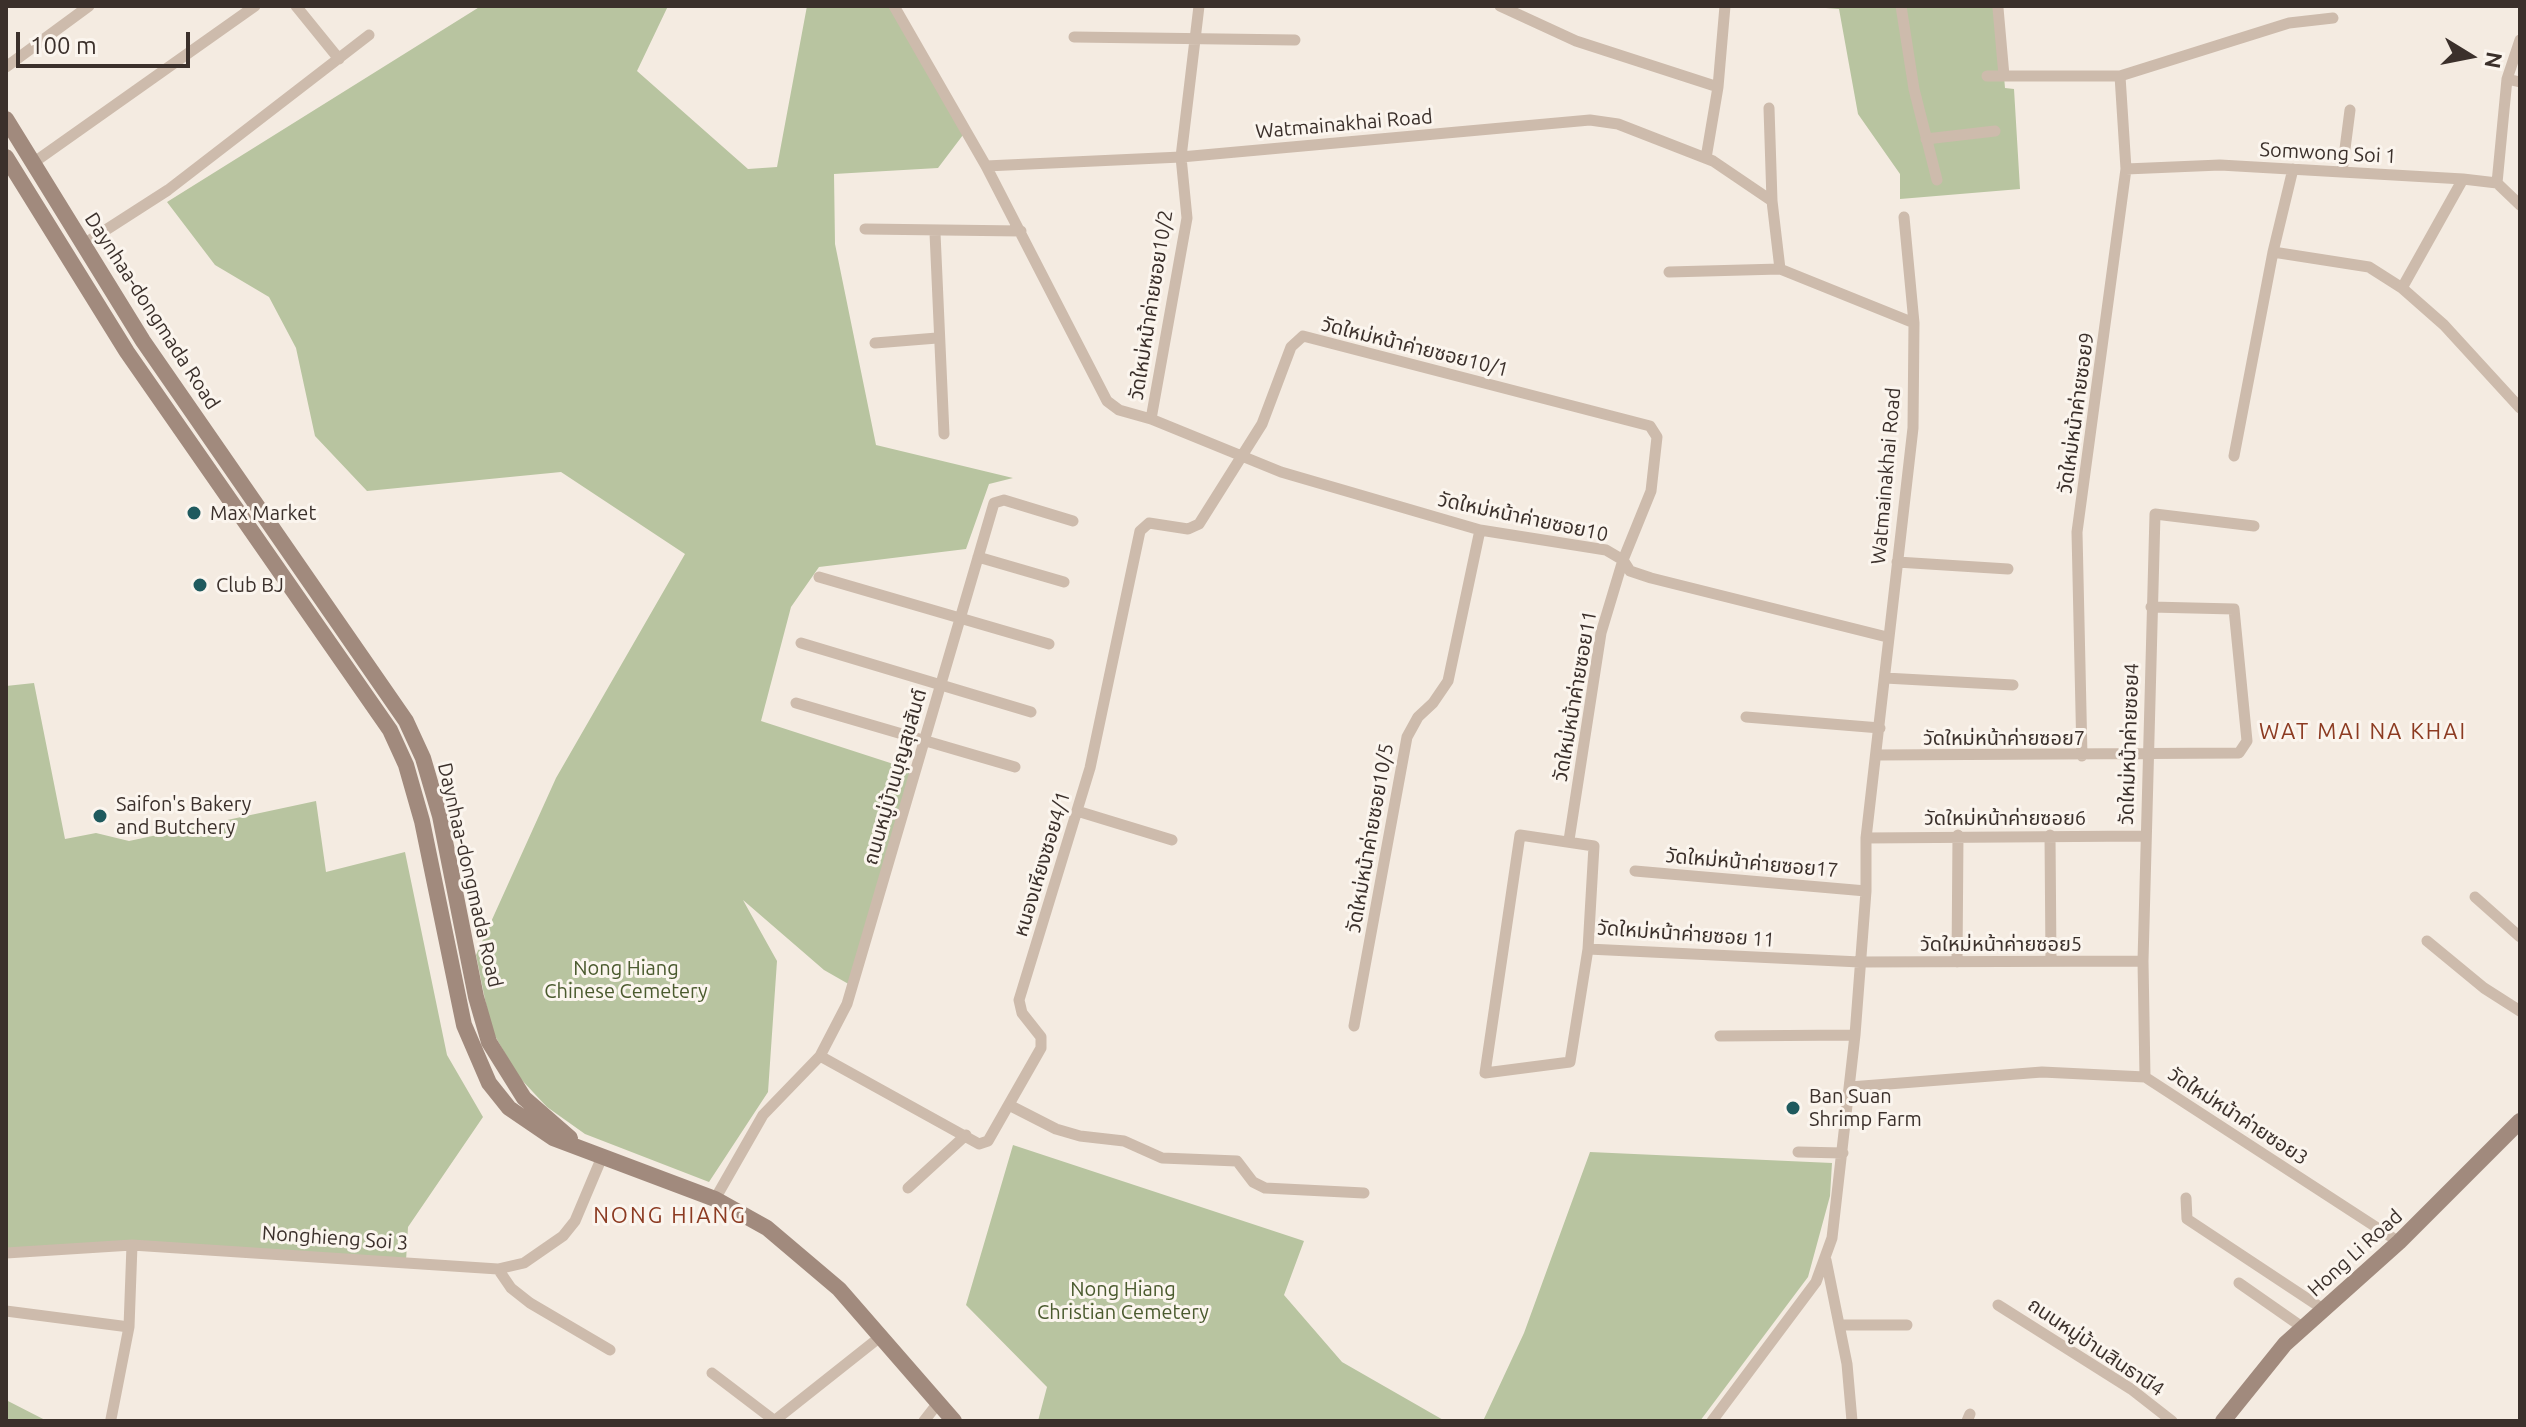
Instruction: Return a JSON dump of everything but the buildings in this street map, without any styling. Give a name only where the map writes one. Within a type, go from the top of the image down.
[{"type":"main road","name":"Daynhaa-dongmada Road","points":[[6,119],[143,341],[406,721],[423,758],[440,816],[481,1019],[489,1042],[524,1098],[584,1149]]},
{"type":"main road","name":"Daynhaa-dongmada Road","points":[[6,157],[127,352],[390,730],[406,765],[422,821],[464,1025],[489,1083],[509,1108],[553,1138],[715,1199],[767,1228],[839,1289],[954,1421]]},
{"type":"main road","points":[[27,190],[43,179]]},
{"type":"main road","points":[[464,1025],[481,1019]]},
{"type":"main road","name":"Hong Li Road","points":[[2223,1421],[2247,1387],[2302,1327],[2399,1242],[2520,1121]]},
{"type":"street","points":[[6,67],[89,6]]},
{"type":"street","points":[[33,163],[255,6]]},
{"type":"street","points":[[296,6],[339,59]]},
{"type":"street","name":"วัดใหม่หน้าค่ายซอย10","points":[[894,6],[986,166],[1107,401],[1119,410],[1151,419],[1281,472],[1480,530],[1606,550],[1623,560],[1630,571],[1651,578],[1887,637]]},
{"type":"street","name":"วัดใหม่หน้าค่ายซอย10/2","points":[[1151,419],[1187,218],[1181,157],[1199,6]]},
{"type":"street","points":[[1500,6],[1576,41],[1718,87]]},
{"type":"street","points":[[1706,158],[1718,87],[1725,6]]},
{"type":"street","points":[[1901,6],[1914,89],[1937,180]]},
{"type":"street","points":[[1998,8],[2004,76]]},
{"type":"street","points":[[1987,76],[2120,76],[2289,23],[2333,18]]},
{"type":"street","points":[[84,244],[168,190],[369,35]]},
{"type":"street","points":[[1074,37],[1295,40]]},
{"type":"street","points":[[2520,40],[2507,79],[2497,183],[2520,205]]},
{"type":"street","name":"วัดใหม่หน้าค่ายซอย9","points":[[2082,756],[2077,532],[2126,169],[2120,76]]},
{"type":"street","points":[[2507,79],[2520,82]]},
{"type":"street","points":[[1769,108],[1772,201],[1780,269]]},
{"type":"street","points":[[2342,172],[2350,110]]},
{"type":"street","name":"Watmainakhai Road","points":[[986,166],[1181,157],[1590,120],[1618,124],[1706,158],[1772,201]]},
{"type":"street","points":[[1926,139],[1995,131]]},
{"type":"street","name":"Somwong Soi 1","points":[[2126,169],[2220,165],[2497,183]]},
{"type":"street","points":[[2234,456],[2273,252],[2293,169]]},
{"type":"street","points":[[2402,288],[2463,179]]},
{"type":"street","name":"Watmainakhai Road","points":[[1712,1421],[1816,1282],[1826,1260],[1850,1087],[1866,891],[1866,838],[1913,428],[1914,323],[1904,217]]},
{"type":"street","points":[[865,229],[935,233],[1021,231]]},
{"type":"street","points":[[935,233],[937,338],[944,434]]},
{"type":"street","points":[[2273,252],[2369,267],[2431,311],[2520,408]]},
{"type":"street","points":[[1669,272],[1780,269],[1914,323]]},
{"type":"street","name":"วัดใหม่หน้าค่ายซอย10/1","points":[[1241,457],[1262,424],[1291,347],[1303,336],[1650,426]]},
{"type":"street","points":[[875,343],[937,338]]},
{"type":"street","name":"วัดใหม่หน้าค่ายซอย11","points":[[1569,840],[1601,633],[1623,560],[1651,491],[1657,437],[1650,426]]},
{"type":"street","name":"หนองเหียงซอย4/1","points":[[966,1135],[979,1144],[988,1141],[1041,1048],[1041,1037],[1022,1013],[1019,1000],[1090,768],[1140,531],[1149,523],[1188,529],[1199,524],[1241,457]]},
{"type":"street","name":"ถนนหมู่บ้านบุญสุขสันต์","points":[[715,1199],[763,1115],[820,1056],[847,1004],[994,503],[1004,500],[1073,521]]},
{"type":"street","name":"วัดใหม่หน้าค่ายซอย4","points":[[2145,1077],[2145,836],[2155,514],[2254,526]]},
{"type":"street","name":"วัดใหม่หน้าค่ายซอย10/5","points":[[1354,1026],[1407,737],[1448,681],[1480,530]]},
{"type":"street","points":[[978,557],[1064,582]]},
{"type":"street","points":[[1897,562],[2008,569]]},
{"type":"street","points":[[819,577],[1049,644]]},
{"type":"street","name":"วัดใหม่หน้าค่ายซอย7","points":[[1877,755],[2239,753],[2247,741],[2234,609],[2151,607]]},
{"type":"street","points":[[801,643],[1031,712]]},
{"type":"street","points":[[1885,678],[2013,685]]},
{"type":"street","points":[[796,703],[1015,767]]},
{"type":"street","points":[[1746,717],[1880,728]]},
{"type":"street","points":[[1077,811],[1172,840]]},
{"type":"street","points":[[1569,840],[1520,835],[1485,1073],[1570,1062],[1588,949]]},
{"type":"street","points":[[1957,962],[1958,835]]},
{"type":"street","points":[[2050,835],[2051,961]]},
{"type":"street","name":"วัดใหม่หน้าค่ายซอย6","points":[[1866,838],[2145,836]]},
{"type":"street","name":"วัดใหม่หน้าค่ายซอย 11","points":[[1569,840],[1594,846],[1588,949],[1860,962]]},
{"type":"street","name":"วัดใหม่หน้าค่ายซอย17","points":[[1635,871],[1866,891]]},
{"type":"street","points":[[2475,897],[2520,937]]},
{"type":"street","points":[[2427,941],[2484,988],[2520,1011]]},
{"type":"street","name":"วัดใหม่หน้าค่ายซอย5","points":[[1860,962],[2143,961]]},
{"type":"street","points":[[1720,1036],[1855,1035]]},
{"type":"street","points":[[820,1056],[966,1135],[908,1188]]},
{"type":"street","name":"วัดใหม่หน้าค่ายซอย3","points":[[1850,1087],[2042,1072],[2145,1077],[2399,1242]]},
{"type":"street","points":[[1009,1105],[1056,1129],[1080,1136],[1124,1141],[1162,1158],[1237,1161],[1253,1182],[1265,1188],[1364,1193]]},
{"type":"street","points":[[1798,1152],[1843,1153]]},
{"type":"street","name":"Nonghieng Soi 3","points":[[6,1253],[132,1245],[498,1269],[524,1263],[563,1236],[575,1221],[602,1157]]},
{"type":"street","points":[[2186,1198],[2187,1219],[2323,1309]]},
{"type":"street","points":[[111,1419],[129,1327],[132,1245]]},
{"type":"street","points":[[1826,1260],[1840,1325],[1854,1421]]},
{"type":"street","points":[[498,1269],[511,1288],[530,1303],[610,1350]]},
{"type":"street","points":[[2239,1283],[2302,1327]]},
{"type":"street","name":"ถนนหมู่บ้านสินธานี4","points":[[1998,1305],[2131,1389],[2172,1421]]},
{"type":"street","points":[[6,1311],[129,1327]]},
{"type":"street","points":[[1840,1325],[1907,1325]]},
{"type":"street","points":[[712,1373],[774,1421],[880,1337]]},
{"type":"street","points":[[924,1421],[938,1403]]},
{"type":"green space","name":"Nong Hiang Chinese Cemetery","points":[[481,6],[668,6],[637,71],[748,169],[777,167],[807,6],[894,6],[966,131],[938,168],[834,174],[835,244],[876,445],[1013,478],[989,484],[966,549],[819,567],[791,607],[761,721],[915,771],[852,986],[824,970],[743,900],[777,961],[768,1092],[709,1182],[585,1134],[547,1107],[518,1076],[491,1029],[476,955],[556,778],[685,554],[561,472],[367,491],[315,436],[296,348],[269,297],[215,265],[167,202]]},
{"type":"green space","points":[[1800,6],[1998,6],[2005,88],[2014,89],[2020,189],[1900,199],[1900,174],[1858,114],[1839,9]]},
{"type":"green space","points":[[34,683],[65,839],[96,833],[129,841],[316,801],[326,872],[405,852],[447,1055],[483,1117],[408,1227],[406,1261],[121,1246],[6,1253],[6,686]]},
{"type":"green space","name":"Nong Hiang Christian Cemetery","points":[[1013,1145],[1304,1241],[1284,1295],[1342,1362],[1445,1421],[1038,1421],[1047,1387],[966,1305]]},
{"type":"green space","points":[[1590,1152],[1832,1163],[1830,1196],[1808,1277],[1700,1421],[1483,1421],[1524,1333]]},
{"type":"green space","points":[[6,1400],[47,1421],[6,1421]]},
{"type":"place","name":"Max Market","points":[[194,513]]},
{"type":"place","name":"Club BJ","points":[[200,585]]},
{"type":"place","name":"Saifon's Bakery and Butchery","points":[[100,816]]},
{"type":"place","name":"Ban Suan Shrimp Farm","points":[[1793,1108]]},
{"type":"district","name":"WAT MAI NA KHAI","points":[[2363,732]]},
{"type":"district","name":"NONG HIANG","points":[[670,1216]]}]
